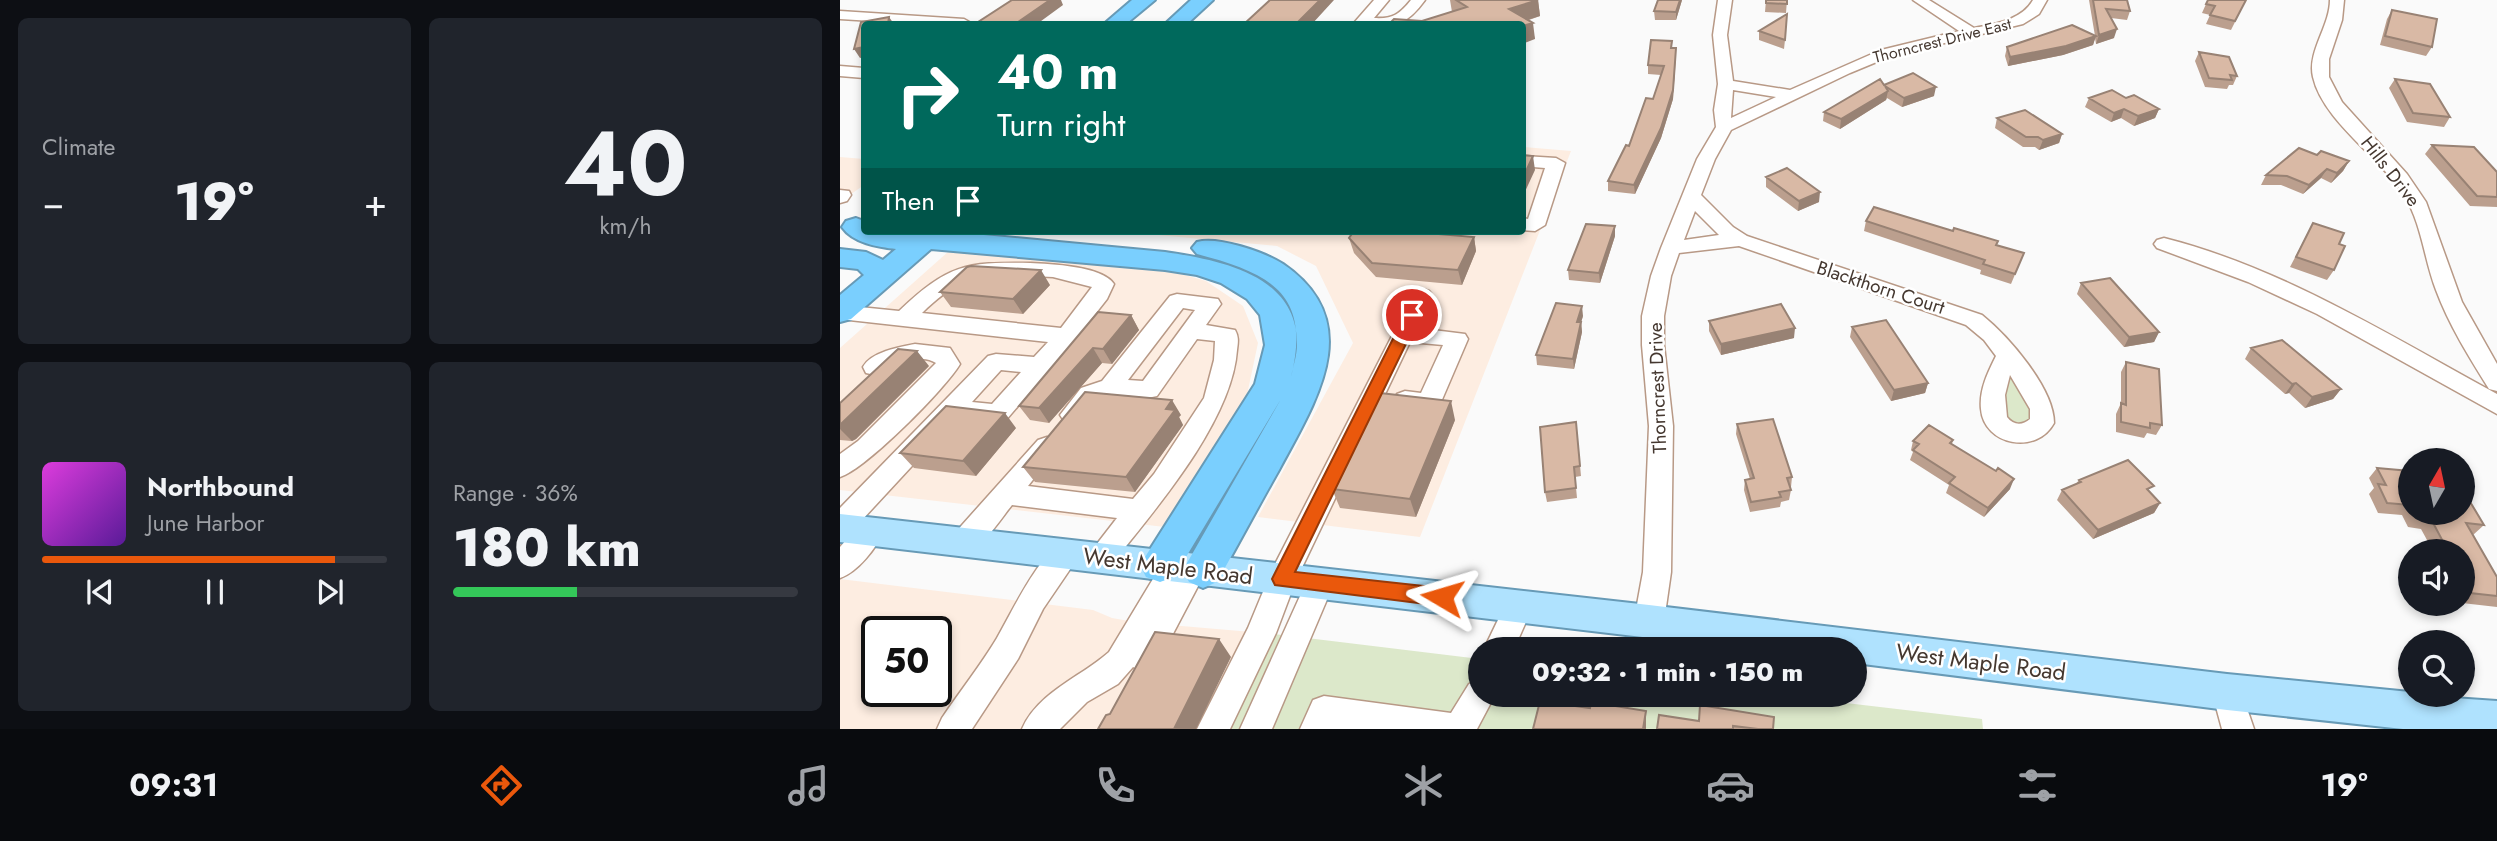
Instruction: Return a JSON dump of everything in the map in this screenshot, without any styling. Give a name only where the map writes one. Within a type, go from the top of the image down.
[{"type":"highway","points":[[1118,21],[1144,0]]},
{"type":"highway","points":[[1177,21],[1193,2]]},
{"type":"highway","points":[[869,235],[882,240],[929,236],[1191,263],[1234,276],[1253,286],[1268,301],[1277,318],[1281,335],[1277,371],[1183,568]]},
{"type":"highway","points":[[1074,235],[1192,246],[1232,253],[1273,269],[1283,277],[1307,306],[1313,322],[1316,345],[1306,386],[1183,568]]},
{"type":"highway","points":[[840,312],[929,236]]},
{"type":"highway","points":[[840,258],[866,261],[883,275]]},
{"type":"main road","name":"West Maple Road","points":[[850,529],[1649,621],[2227,692],[2497,720]]},
{"type":"street","points":[[1363,21],[1382,0]]},
{"type":"street","points":[[1401,21],[1418,0]]},
{"type":"street","name":"Thorncrest Drive","points":[[1649,621],[1657,572],[1661,426],[1653,345],[1653,316],[1661,276],[1671,248],[1710,150],[1724,127],[1722,110],[1726,84],[1720,35],[1725,0]]},
{"type":"street","points":[[1920,0],[1941,5],[1972,33]]},
{"type":"street","name":"Thorncrest Drive East","points":[[1724,127],[1887,52],[1972,33],[2027,17],[2040,0]]},
{"type":"street","name":"Hills Drive","points":[[2337,0],[2338,15],[2320,68],[2323,85],[2409,188],[2421,208],[2447,292],[2466,333],[2497,383]]},
{"type":"street","points":[[840,15],[933,21]]},
{"type":"street","points":[[840,71],[861,73]]},
{"type":"street","points":[[1726,84],[1791,95]]},
{"type":"street","points":[[1526,161],[1556,163],[1535,225],[1526,224]]},
{"type":"street","name":"Blackthorn Court","points":[[1692,197],[1726,231],[1740,240],[1963,315],[1992,335],[2007,357]]},
{"type":"street","name":"Blackthorn Court","points":[[1671,248],[1740,240]]},
{"type":"street","points":[[2164,244],[2255,277],[2325,309],[2497,405]]},
{"type":"street","points":[[904,319],[936,289],[953,277],[971,271],[994,267],[1093,277],[1104,284],[1100,294],[998,414],[951,409]]},
{"type":"street","points":[[1213,729],[1261,633],[1282,579],[1422,296]]},
{"type":"street","points":[[964,542],[1089,394],[1110,387],[1149,390],[1210,304],[1177,301],[1110,387]]},
{"type":"street","points":[[840,312],[1066,335]]},
{"type":"street","points":[[1100,558],[1163,481],[1215,399],[1225,360],[1227,335],[1191,331]]},
{"type":"street","points":[[1372,397],[1429,402],[1457,339],[1403,334]]},
{"type":"street","points":[[840,467],[867,448],[949,364],[942,355],[917,351],[904,353],[874,367]]},
{"type":"street","points":[[840,566],[850,529],[951,409],[996,362],[1040,366]]},
{"type":"street","points":[[1006,494],[1139,510]]},
{"type":"street","points":[[953,729],[1007,649],[1033,600],[1065,554]]},
{"type":"street","points":[[1256,729],[1320,583]]},
{"type":"street","points":[[1505,637],[1519,606]]},
{"type":"street","points":[[2227,692],[2238,729]]},
{"type":"street","points":[[1316,729],[1324,711],[1387,724],[1453,729]]},
{"type":"lane","points":[[1124,696],[1183,568]]},
{"type":"lane","points":[[1038,729],[1076,692],[1107,674],[1120,662],[1183,568]]},
{"type":"lane","points":[[1459,729],[1472,707]]},
{"type":"shaded area","points":[[1526,147],[1571,151],[1420,537],[1258,517],[1353,343],[1316,266],[1277,246],[1157,235],[1526,235]]},
{"type":"shaded area","points":[[840,157],[861,159],[861,187],[840,202]]},
{"type":"shaded area","points":[[949,251],[1171,271],[1206,281],[1243,306],[1258,343],[1244,409],[1165,527],[840,490],[840,348]]},
{"type":"shaded area","points":[[840,579],[1093,610],[1112,618],[1135,622],[1274,634],[1230,729],[840,729]]},
{"type":"green space","points":[[2010,375],[2029,404],[2033,419],[2023,427],[2006,421],[2003,404]]},
{"type":"green space","points":[[1274,634],[1468,658],[1468,707],[1867,706],[1982,719],[1983,729],[1230,729]]},
{"type":"building","points":[[1012,0],[1050,0],[1019,21],[980,21]]},
{"type":"building","points":[[1270,0],[1320,0],[1299,21],[1247,21]]},
{"type":"building","points":[[1456,0],[1538,0],[1509,9],[1533,23],[1526,25],[1526,21],[1422,21],[1467,7]]},
{"type":"building","points":[[1658,0],[1680,0],[1676,12],[1654,11]]},
{"type":"building","points":[[1766,0],[1787,0],[1787,4],[1766,3]]},
{"type":"building","points":[[2093,0],[2127,0],[2130,11],[2106,9],[2117,29],[2099,35]]},
{"type":"building","points":[[2208,0],[2246,0],[2235,21],[2210,15],[2215,6],[2206,4]]},
{"type":"building","points":[[2392,10],[2437,19],[2432,47],[2385,36]]},
{"type":"building","points":[[1787,14],[1785,40],[1759,31]]},
{"type":"building","points":[[889,17],[888,21],[867,21]]},
{"type":"building","points":[[861,22],[861,48],[854,49]]},
{"type":"building","points":[[2072,25],[2096,36],[2066,46],[2010,57],[2007,47]]},
{"type":"building","points":[[1651,40],[1672,41],[1671,48],[1676,48],[1673,90],[1661,128],[1634,185],[1608,181],[1626,145],[1629,146],[1646,98],[1653,99],[1664,66],[1648,65]]},
{"type":"building","points":[[2199,52],[2229,57],[2237,76],[2230,75],[2232,80],[2209,78]]},
{"type":"building","points":[[1913,73],[1936,87],[1904,98],[1885,86],[1888,91],[1841,119],[1824,112],[1880,79],[1884,85]]},
{"type":"building","points":[[2395,79],[2430,84],[2450,117],[2413,113]]},
{"type":"building","points":[[2112,90],[2126,98],[2134,95],[2159,109],[2138,116],[2124,109],[2114,113],[2089,98]]},
{"type":"building","points":[[2025,110],[2062,134],[2043,140],[2026,137],[1997,118]]},
{"type":"building","points":[[2432,145],[2474,147],[2497,172],[2497,197],[2477,196]]},
{"type":"building","points":[[2299,148],[2317,155],[2321,151],[2349,161],[2337,173],[2327,169],[2309,185],[2287,176],[2266,175]]},
{"type":"building","points":[[1526,155],[1533,156],[1526,171]]},
{"type":"building","points":[[1787,168],[1820,192],[1799,201],[1766,177]]},
{"type":"building","points":[[1874,207],[1953,231],[1954,228],[1998,241],[1996,245],[2024,253],[2015,274],[1983,264],[1985,260],[1866,221]]},
{"type":"building","points":[[2313,223],[2344,233],[2339,244],[2345,246],[2334,270],[2296,257]]},
{"type":"building","points":[[1586,224],[1615,226],[1599,273],[1568,270]]},
{"type":"building","points":[[1351,235],[1474,237],[1458,270],[1372,263],[1349,238]]},
{"type":"building","points":[[971,266],[1041,270],[1013,299],[940,292]]},
{"type":"building","points":[[2110,278],[2159,332],[2129,337],[2081,283]]},
{"type":"building","points":[[1556,303],[1582,306],[1577,322],[1581,322],[1573,359],[1536,355]]},
{"type":"building","points":[[1781,304],[1795,328],[1721,344],[1709,321]]},
{"type":"building","points":[[1098,312],[1131,315],[1103,349],[1093,348],[1039,408],[1019,406]]},
{"type":"building","points":[[1886,320],[1928,383],[1894,390],[1852,327]]},
{"type":"building","points":[[2282,340],[2341,389],[2312,397],[2296,383],[2292,384],[2251,348]]},
{"type":"building","points":[[898,349],[917,351],[840,425],[840,403]]},
{"type":"building","points":[[2126,362],[2159,369],[2162,425],[2150,423],[2150,428],[2121,422],[2121,403],[2126,405]]},
{"type":"building","points":[[1085,392],[1172,400],[1166,409],[1175,410],[1126,477],[1023,467]]},
{"type":"building","points":[[1380,393],[1451,401],[1410,499],[1332,489]]},
{"type":"building","points":[[946,406],[1005,413],[963,461],[900,453]]},
{"type":"building","points":[[1773,419],[1792,477],[1787,478],[1791,490],[1779,492],[1781,497],[1751,502],[1745,480],[1754,478],[1737,424]]},
{"type":"building","points":[[1576,422],[1580,466],[1574,467],[1576,488],[1545,492],[1540,427]]},
{"type":"building","points":[[1929,425],[1953,440],[1950,443],[2014,479],[1988,508],[1949,483],[1955,477],[1913,450],[1919,444],[1913,441]]},
{"type":"building","points":[[2128,460],[2154,486],[2147,489],[2160,503],[2098,530],[2062,490]]},
{"type":"building","points":[[2377,468],[2398,470],[2398,504],[2387,503],[2378,484],[2386,485]]},
{"type":"building","points":[[2475,510],[2484,525],[2475,524]]},
{"type":"building","points":[[2434,525],[2467,525],[2497,577],[2497,596],[2475,594],[2475,539],[2442,539]]},
{"type":"building","points":[[1155,632],[1219,639],[1174,729],[1098,729],[1106,715],[1110,714]]},
{"type":"building","points":[[1538,707],[1622,707],[1646,711],[1643,729],[1533,729]]},
{"type":"building","points":[[1700,707],[1774,717],[1773,729],[1733,726],[1733,729],[1657,729],[1659,715],[1699,721]]},
{"type":"route","points":[[1412,315],[1282,579],[1442,597]]}]
